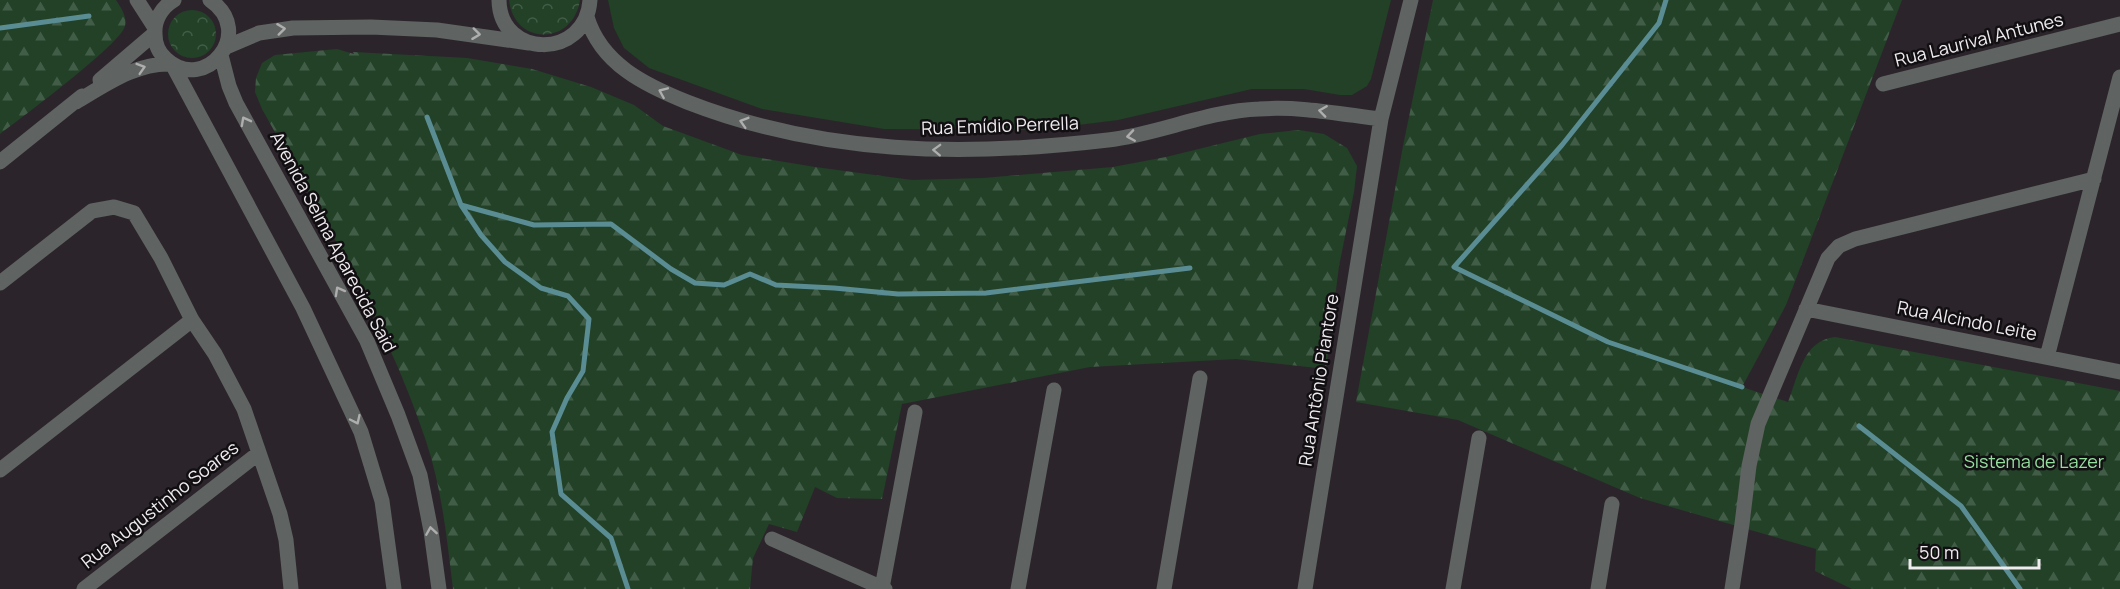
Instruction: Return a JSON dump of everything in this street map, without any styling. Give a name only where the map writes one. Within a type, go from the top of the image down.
[{"type":"street","points":[[137,0],[155,31],[158,49],[172,64],[303,308],[361,432],[382,501],[394,589]]},
{"type":"street","points":[[0,162],[76,102],[155,31],[163,9],[174,0]]},
{"type":"street","name":"Avenida Selma Aparecida Said","points":[[210,0],[220,7],[229,26],[224,51],[236,103],[367,340],[398,415],[420,475],[439,589]]},
{"type":"street","points":[[499,0],[501,16],[506,26],[529,43]]},
{"type":"street","points":[[76,102],[132,71],[161,63],[192,70],[203,68],[212,64],[224,51],[259,33],[293,28],[371,27],[437,30],[545,45],[563,41],[577,31],[587,17],[590,0]]},
{"type":"street","name":"Rua Antônio Piantore","points":[[1305,589],[1381,119],[1411,0]]},
{"type":"street","name":"Rua Emídio Perrella","points":[[587,17],[593,33],[618,66],[646,85],[717,114],[772,130],[843,142],[896,148],[947,150],[1030,148],[1141,134],[1257,109],[1304,108],[1381,119]]},
{"type":"street","name":"Rua Laurival Antunes","points":[[1883,84],[2120,24]]},
{"type":"street","points":[[192,103],[193,82],[203,68]]},
{"type":"street","points":[[2047,357],[2120,78]]},
{"type":"street","points":[[1732,589],[1749,465],[1758,424],[1828,258],[1839,246],[1855,239],[2094,179]]},
{"type":"street","points":[[0,284],[92,211],[114,207],[134,213],[244,409],[280,514],[286,540],[291,589]]},
{"type":"street","name":"Rua Alcindo Leite","points":[[1806,309],[2120,372]]},
{"type":"street","points":[[0,470],[192,320]]},
{"type":"street","points":[[1164,589],[1200,378]]},
{"type":"street","points":[[1018,589],[1053,390]]},
{"type":"street","points":[[771,539],[883,588],[915,412]]},
{"type":"street","points":[[1453,589],[1479,438]]},
{"type":"street","name":"Rua Augustinho Soares","points":[[84,589],[259,453]]},
{"type":"street","points":[[1598,589],[1612,504]]},
{"type":"green space","points":[[0,0],[116,0],[123,12],[125,26],[107,48],[89,64],[0,134]]},
{"type":"green space","points":[[509,0],[580,0],[575,15],[567,26],[556,32],[544,34],[532,32],[521,26],[513,15]]},
{"type":"green space","points":[[608,0],[1391,0],[1371,79],[1367,86],[1352,95],[1304,89],[1252,89],[1118,120],[1038,130],[884,129],[762,109],[649,68],[624,48],[614,28]]},
{"type":"green space","name":"Sistema de Lazer","points":[[1433,0],[1902,0],[1786,305],[1742,387],[1788,402],[1803,361],[1809,352],[1824,340],[1835,337],[2120,391],[2120,589],[1852,589],[1815,571],[1816,549],[1640,498],[1458,420],[1356,402],[1403,146]]},
{"type":"green space","points":[[187,10],[197,10],[209,17],[216,29],[216,39],[209,51],[197,58],[187,58],[172,47],[168,39],[168,29],[179,14]]},
{"type":"green space","points":[[337,49],[354,54],[353,52],[467,58],[532,69],[591,87],[634,105],[663,126],[742,155],[912,180],[984,178],[1113,167],[1166,157],[1260,134],[1299,130],[1324,134],[1347,148],[1357,166],[1339,266],[1326,369],[1236,359],[1090,367],[902,404],[882,499],[837,498],[815,487],[797,532],[769,524],[753,558],[750,589],[453,589],[443,514],[432,459],[410,397],[352,271],[262,109],[255,92],[256,78],[262,63],[275,55]]},
{"type":"waterway","points":[[1666,0],[1659,23],[1562,145],[1454,267],[1608,342],[1742,387]]},
{"type":"waterway","points":[[0,28],[89,16]]},
{"type":"waterway","points":[[427,117],[461,205],[481,235],[505,262],[541,288],[568,296],[589,319],[583,371],[567,398],[552,432],[561,494],[611,538],[628,589]]},
{"type":"waterway","points":[[461,205],[534,225],[611,224],[671,269],[695,283],[724,285],[750,274],[776,285],[898,294],[986,293],[1190,268]]},
{"type":"waterway","points":[[1859,426],[1961,506],[2020,589]]}]
